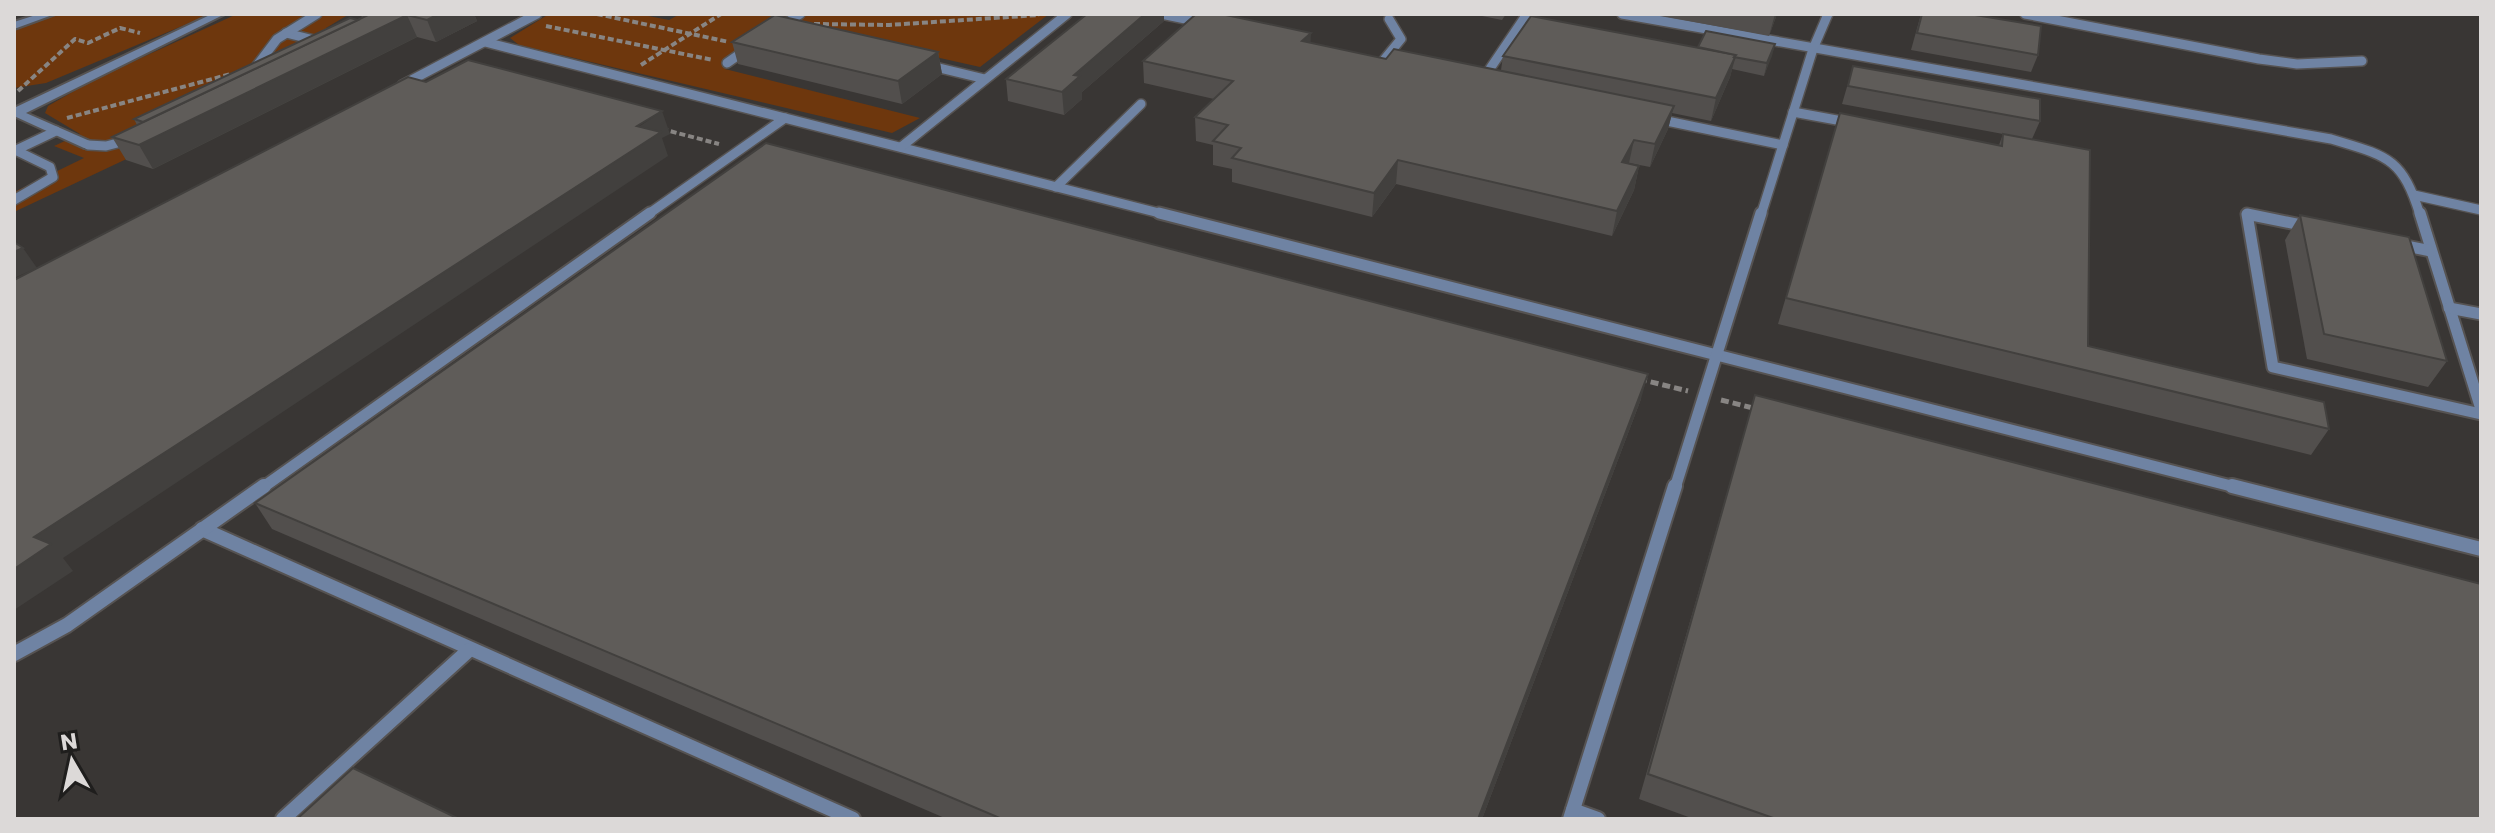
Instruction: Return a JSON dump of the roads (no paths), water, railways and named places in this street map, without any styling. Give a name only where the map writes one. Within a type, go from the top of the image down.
[{"type":"street","points":[[16,112],[220,14]]},
{"type":"street","points":[[14,26],[44,15]]},
{"type":"street","points":[[16,112],[88,145]]},
{"type":"lane","points":[[246,81],[286,33],[317,14]]},
{"type":"lane","points":[[391,90],[537,14]]},
{"type":"lane","points":[[763,38],[800,14]]},
{"type":"lane","points":[[901,147],[1067,14]]},
{"type":"lane","points":[[1161,14],[1220,26]]},
{"type":"lane","points":[[1481,82],[1527,14]]},
{"type":"lane","points":[[1622,14],[2331,139],[2370,151],[2403,170],[2414,195],[2481,411],[2273,367],[2247,214],[2324,230]]},
{"type":"lane","points":[[1598,819],[1571,814],[1813,49],[1828,14]]},
{"type":"lane","points":[[2025,14],[2259,59],[2297,64],[2362,61]]},
{"type":"lane","points":[[1383,61],[1401,39],[1389,19]]},
{"type":"lane","points":[[776,30],[791,33]]},
{"type":"lane","points":[[286,33],[329,44]]},
{"type":"lane","points":[[485,42],[2481,549]]},
{"type":"lane","points":[[727,63],[750,47]]},
{"type":"lane","points":[[1368,58],[1397,64]]},
{"type":"lane","points":[[911,62],[985,79]]},
{"type":"lane","points":[[1467,79],[1496,85]]},
{"type":"lane","points":[[1056,187],[1141,104]]},
{"type":"lane","points":[[1793,112],[1867,126]]},
{"type":"lane","points":[[1647,117],[1783,145]]},
{"type":"lane","points":[[14,654],[67,625],[785,118]]},
{"type":"lane","points":[[15,150],[56,131]]},
{"type":"lane","points":[[88,145],[106,146],[137,136]]},
{"type":"lane","points":[[14,200],[53,177],[50,167],[15,150]]},
{"type":"lane","points":[[2414,195],[2481,210]]},
{"type":"lane","points":[[2385,242],[2431,251]]},
{"type":"lane","points":[[2449,308],[2481,314]]},
{"type":"lane","points":[[202,529],[853,819]]},
{"type":"lane","points":[[283,819],[469,650]]}]
